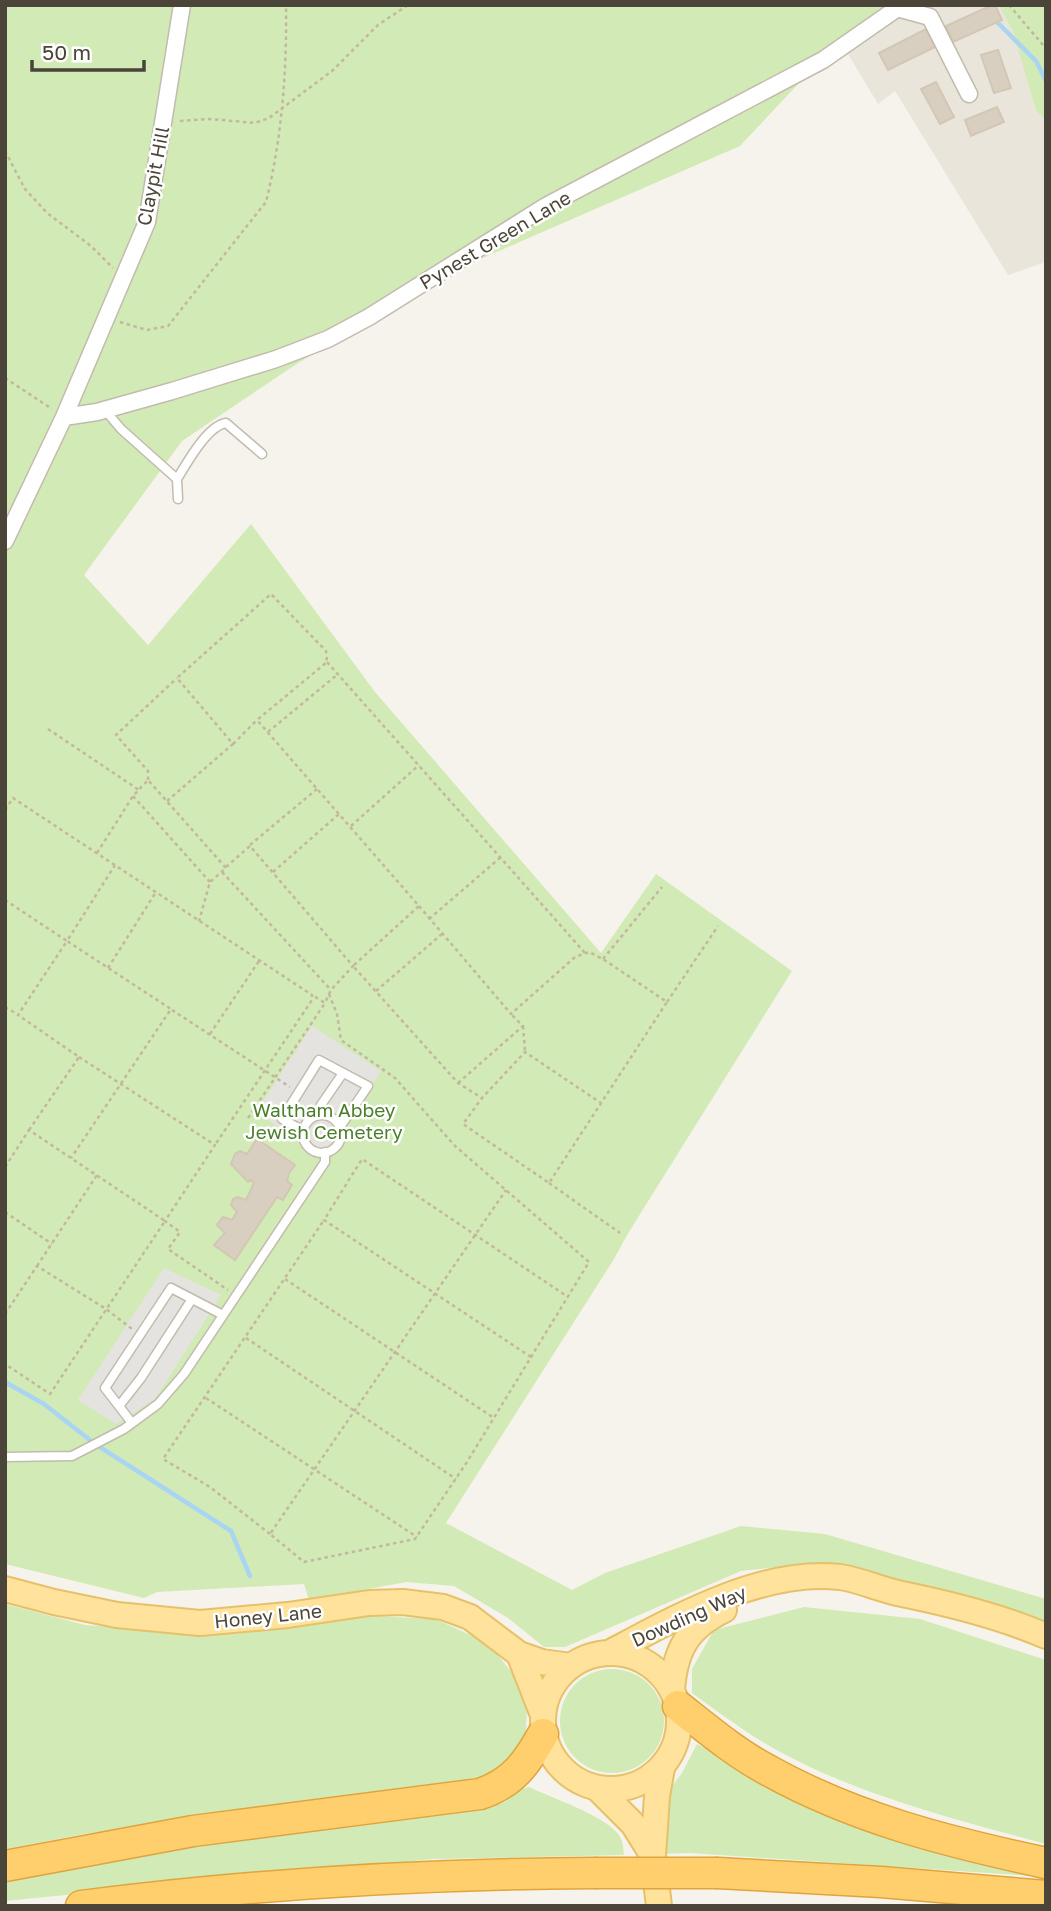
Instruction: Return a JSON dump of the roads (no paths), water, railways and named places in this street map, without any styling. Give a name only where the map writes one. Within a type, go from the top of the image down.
[{"type":"highway","points":[[675,1698],[733,1748],[763,1768],[838,1805],[922,1834],[1046,1863]]},
{"type":"highway","points":[[5,1866],[193,1831],[480,1794],[494,1789],[516,1775],[525,1765],[543,1725]]},
{"type":"highway","points":[[81,1906],[337,1881],[594,1873],[718,1873],[881,1882],[1046,1896]]},
{"type":"main road","name":"Dowding Way","points":[[609,1653],[658,1627],[726,1597],[765,1585],[804,1578],[841,1577],[984,1613],[1046,1636]]},
{"type":"main road","name":"Honey Lane","points":[[5,1589],[117,1615],[200,1623],[288,1615],[369,1602],[403,1602],[443,1607],[470,1617],[519,1654],[542,1662],[571,1666]]},
{"type":"main road","name":"Dowding Way","points":[[675,1698],[674,1663],[685,1641],[707,1618],[729,1608],[804,1594],[894,1592]]},
{"type":"main road","points":[[519,1654],[553,1758],[565,1772],[583,1784],[614,1790],[632,1787],[648,1779],[662,1768],[672,1753],[680,1718],[675,1698],[663,1676],[648,1664],[629,1655],[609,1653],[595,1655],[571,1666],[553,1685],[545,1703],[543,1725]]},
{"type":"main road","points":[[659,1906],[653,1856],[657,1796],[662,1768]]},
{"type":"main road","points":[[598,1788],[632,1824],[653,1856]]},
{"type":"street","name":"Claypit Hill","points":[[5,541],[64,418],[147,222],[182,5]]},
{"type":"street","points":[[899,7],[930,11],[969,94]]},
{"type":"street","name":"Pynest Green Lane","points":[[64,418],[105,410],[276,359],[328,339],[369,317],[546,206],[823,60],[899,7]]},
{"type":"lane","points":[[105,410],[121,429],[177,479]]},
{"type":"lane","points":[[178,499],[177,479],[210,432],[220,424],[226,423],[234,428],[262,454]]},
{"type":"lane","points":[[304,1131],[312,1118],[322,1115],[332,1117],[341,1133],[338,1144],[325,1153],[313,1150],[308,1146],[304,1131],[282,1119],[319,1060],[368,1086],[340,1127]]},
{"type":"lane","points":[[321,1105],[343,1073]]},
{"type":"lane","points":[[5,1457],[72,1456],[132,1423],[158,1404],[184,1374],[236,1296],[325,1162],[325,1153]]},
{"type":"lane","points":[[132,1423],[105,1388],[171,1287],[223,1315]]},
{"type":"lane","points":[[118,1406],[141,1378],[192,1299]]},
{"type":"waterway","points":[[993,18],[1036,61],[1046,81]]},
{"type":"waterway","points":[[5,1382],[44,1404],[95,1444],[231,1531],[250,1576]]},
{"type":"park label","name":"Waltham Abbey Jewish Cemetery","points":[[324,1121]]}]
